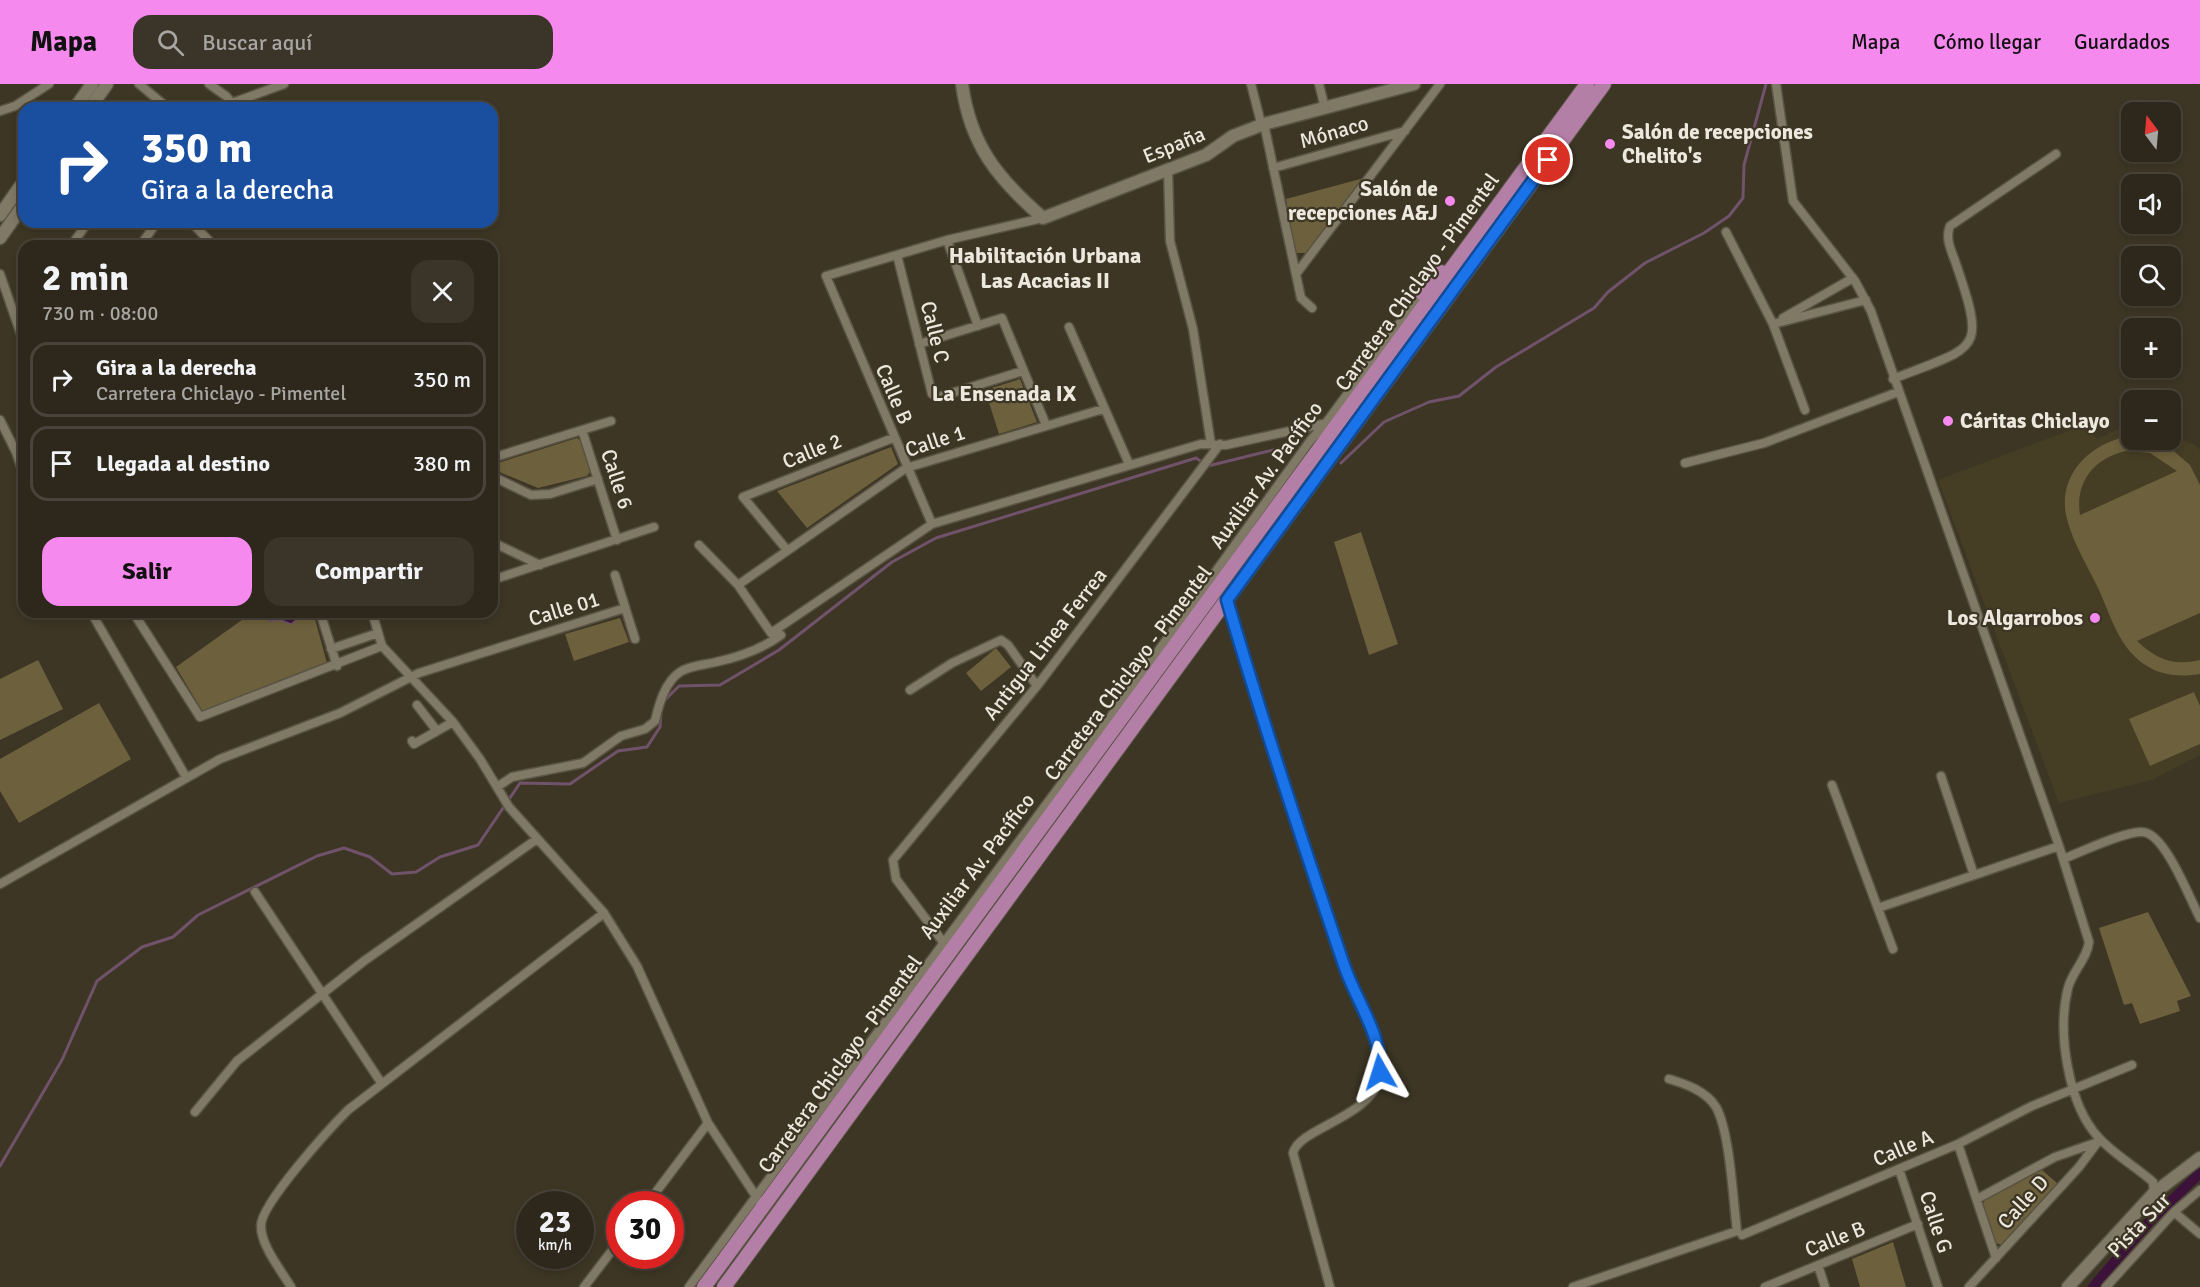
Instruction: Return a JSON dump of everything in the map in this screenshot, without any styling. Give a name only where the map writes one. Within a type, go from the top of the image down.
[{"type":"main road","name":"Carretera Chiclayo - Pimentel","points":[[704,1287],[759,1202],[946,946],[1342,420],[1587,84]]},
{"type":"main road","name":"Carretera Chiclayo - Pimentel","points":[[724,1287],[1604,84]]},
{"type":"main road","points":[[1422,293],[1484,227]]},
{"type":"main road","points":[[1214,591],[1217,598],[1227,600]]},
{"type":"street","points":[[21,102],[49,84]]},
{"type":"street","points":[[79,102],[92,84]]},
{"type":"street","points":[[94,102],[107,84]]},
{"type":"street","points":[[140,84],[160,102]]},
{"type":"street","points":[[209,84],[230,102]]},
{"type":"street","points":[[241,102],[284,84]]},
{"type":"street","points":[[962,84],[967,118],[987,159],[1013,191],[1043,218]]},
{"type":"street","points":[[1251,84],[1260,119],[1264,124],[1300,298],[1312,308]]},
{"type":"street","points":[[1319,84],[1326,108]]},
{"type":"street","name":"España","points":[[825,276],[947,240],[1043,218],[1206,155],[1233,136],[1264,124],[1326,108],[1385,88],[1414,84]]},
{"type":"street","points":[[1296,274],[1440,84]]},
{"type":"street","points":[[1776,84],[1793,201],[1853,278],[1866,300],[2059,846],[2089,942],[2088,951],[2071,981],[2066,1003],[2065,1055],[2075,1089],[2087,1121],[2099,1140],[2153,1182],[2154,1193]]},
{"type":"street","points":[[0,111],[18,104]]},
{"type":"street","name":"Mónaco","points":[[1273,168],[1405,130]]},
{"type":"street","points":[[1893,379],[1956,354],[1969,345],[1974,331],[1973,313],[1948,241],[1950,226],[2056,154]]},
{"type":"street","points":[[1168,169],[1170,241],[1193,329],[1216,444]]},
{"type":"street","points":[[0,215],[18,190]]},
{"type":"street","points":[[0,238],[18,212]]},
{"type":"street","points":[[197,228],[208,240]]},
{"type":"street","points":[[1726,232],[1773,324],[1805,410]]},
{"type":"street","points":[[947,240],[978,326]]},
{"type":"street","name":"Calle C","points":[[897,255],[932,394],[935,397],[1023,371]]},
{"type":"street","points":[[0,274],[18,325]]},
{"type":"street","name":"Calle B","points":[[825,276],[932,524]]},
{"type":"street","points":[[1773,324],[1853,278]]},
{"type":"street","name":"Auxiliar Av. Pacífico","points":[[946,946],[1310,441],[1326,423],[1422,293]]},
{"type":"street","points":[[1773,324],[1866,300]]},
{"type":"street","points":[[919,345],[1002,318],[1046,425]]},
{"type":"street","points":[[1069,327],[1129,464]]},
{"type":"street","points":[[1685,462],[1764,443],[1898,392]]},
{"type":"street","name":"Calle 1","points":[[738,585],[906,468],[1103,409]]},
{"type":"street","points":[[0,420],[18,458]]},
{"type":"street","points":[[699,545],[738,585],[771,633],[932,524],[1129,464],[1216,444],[1342,420]]},
{"type":"street","points":[[498,456],[610,421]]},
{"type":"street","name":"Calle 6","points":[[582,430],[617,540]]},
{"type":"street","name":"Calle 2","points":[[787,550],[743,497],[893,438]]},
{"type":"street","name":"Antigua Linea Ferrea","points":[[946,946],[896,879],[893,860],[1037,686],[1216,444]]},
{"type":"street","points":[[498,479],[531,495],[550,494],[598,479]]},
{"type":"street","points":[[498,578],[654,528]]},
{"type":"street","points":[[498,545],[540,566]]},
{"type":"street","points":[[615,575],[635,639]]},
{"type":"street","points":[[1227,600],[1288,800],[1346,970],[1380,1054],[1380,1077],[1372,1092],[1344,1117],[1300,1140],[1293,1153],[1330,1287]]},
{"type":"street","name":"Calle 01","points":[[0,884],[186,777],[228,756],[340,713],[410,677],[625,608]]},
{"type":"street","points":[[94,618],[186,777]]},
{"type":"street","points":[[136,618],[200,717],[337,666],[382,646]]},
{"type":"street","points":[[322,618],[337,666]]},
{"type":"street","points":[[373,618],[382,646],[453,722],[508,807],[604,914],[637,966],[708,1123],[759,1202],[689,1287]]},
{"type":"street","points":[[331,649],[378,633]]},
{"type":"street","points":[[499,791],[503,781],[519,775],[583,763],[621,736],[636,733],[655,721],[659,703],[669,684],[679,672],[752,651],[768,645],[781,635]]},
{"type":"street","points":[[910,690],[952,663],[996,640],[1008,645],[1037,686]]},
{"type":"street","points":[[417,705],[437,731]]},
{"type":"street","points":[[412,741],[414,744],[453,722]]},
{"type":"street","points":[[1941,776],[1974,875]]},
{"type":"street","points":[[1832,785],[1893,949]]},
{"type":"street","points":[[2063,859],[2130,834],[2143,831],[2151,834],[2168,854],[2200,918]]},
{"type":"street","points":[[195,1112],[237,1061],[364,961],[537,839]]},
{"type":"street","points":[[1878,908],[2059,846]]},
{"type":"street","points":[[255,892],[382,1084]]},
{"type":"street","points":[[291,1287],[262,1234],[261,1216],[317,1142],[348,1110],[604,914]]},
{"type":"street","name":"Calle A","points":[[1742,1235],[1958,1144],[2032,1106],[2132,1065]]},
{"type":"street","points":[[1573,1287],[1737,1231],[1723,1125],[1715,1106],[1693,1086],[1669,1080]]},
{"type":"street","points":[[656,1191],[708,1123]]},
{"type":"street","points":[[1977,1199],[2069,1151],[2099,1140]]},
{"type":"street","name":"Calle D","points":[[1969,1287],[2079,1167],[2099,1140]]},
{"type":"street","points":[[1958,1144],[1996,1258]]},
{"type":"street","points":[[2069,1151],[2079,1167]]},
{"type":"street","points":[[2068,1287],[2154,1193],[2200,1158]]},
{"type":"street","name":"Calle G","points":[[1899,1169],[1938,1287]]},
{"type":"street","name":"Pista Sur","points":[[2106,1287],[2174,1212],[2200,1190]]},
{"type":"street","points":[[2174,1212],[2200,1234]]},
{"type":"street","name":"Calle B","points":[[1765,1287],[1918,1224]]},
{"type":"street","points":[[584,1287],[606,1258]]},
{"type":"street","points":[[1818,1265],[1825,1287]]},
{"type":"shaded area","points":[[1364,178],[1308,253],[1295,253],[1286,199]]},
{"type":"shaded area","points":[[1020,379],[1037,422],[999,434],[985,390]]},
{"type":"shaded area","name":"Los Algarrobos","points":[[2084,425],[2097,439],[2121,428],[2121,450],[2181,450],[2181,439],[2197,446],[2200,450],[2200,755],[2152,780],[2059,803],[1938,480]]},
{"type":"shaded area","points":[[577,438],[581,441],[590,472],[587,476],[538,488],[498,471],[498,463]]},
{"type":"shaded area","points":[[2121,438],[2121,450],[2172,450],[2190,465],[2200,485],[2200,613],[2137,641],[2152,653],[2166,660],[2191,662],[2200,660],[2200,674],[2179,675],[2159,672],[2147,666],[2130,651],[2117,632],[2081,555],[2067,519],[2066,490],[2078,465],[2099,447]],"holes":[[[2126,451],[2150,453],[2177,471],[2080,515],[2081,492],[2089,473],[2105,459],[2115,454]]]},
{"type":"shaded area","points":[[891,447],[898,464],[807,528],[777,491]]},
{"type":"shaded area","points":[[1361,532],[1398,644],[1369,655],[1334,542]]},
{"type":"shaded area","points":[[245,618],[315,618],[327,663],[203,712],[176,667]]},
{"type":"shaded area","points":[[266,618],[295,618],[296,620],[291,624],[281,620],[270,621]]},
{"type":"shaded area","points":[[620,618],[629,642],[574,661],[565,634]]},
{"type":"shaded area","points":[[996,648],[1011,667],[981,691],[966,673]]},
{"type":"shaded area","points":[[38,660],[63,709],[0,740],[0,679]]},
{"type":"shaded area","points":[[2194,692],[2200,706],[2200,744],[2150,766],[2129,719]]},
{"type":"shaded area","points":[[99,703],[131,759],[19,823],[0,791],[0,759]]},
{"type":"shaded area","points":[[2148,912],[2191,996],[2177,1001],[2180,1011],[2140,1024],[2132,1003],[2124,1005],[2099,928]]},
{"type":"shaded area","points":[[2042,1170],[2058,1184],[2004,1245],[1995,1243],[1983,1204],[1985,1200]]},
{"type":"shaded area","points":[[1893,1242],[1906,1287],[1860,1287],[1852,1259]]},
{"type":"waterway","points":[[1341,463],[1384,422],[1429,402],[1459,396],[1496,367],[1594,308],[1608,292],[1645,263],[1704,233],[1729,216],[1743,198],[1744,165],[1766,84]]},
{"type":"waterway","points":[[664,701],[679,686],[720,685],[779,650],[892,562],[936,538],[1196,458],[1208,466],[1289,446]]},
{"type":"waterway","points":[[0,1166],[62,1060],[97,981],[142,947],[173,937],[198,915],[317,856],[344,848],[370,857],[392,874],[416,872],[440,857],[478,845],[520,783],[570,784],[618,751],[647,747],[660,727],[661,713]]},
{"type":"waterway","points":[[2093,1287],[2148,1223],[2200,1173]]},
{"type":"place","name":"Salón de recepciones Chelito's","points":[[1610,144]]},
{"type":"place","name":"Salón de recepciones A&J","points":[[1450,201]]},
{"type":"place","name":"Cáritas Chiclayo","points":[[1948,421]]},
{"type":"place","name":"Los Algarrobos","points":[[2095,618]]},
{"type":"district","name":"Habilitación Urbana Las Acacias II","points":[[1045,268]]},
{"type":"district","name":"La Ensenada IX","points":[[1004,393]]},
{"type":"route","points":[[1380,1072],[1378,1046],[1346,970],[1269,743],[1227,600],[1548,160]]}]
